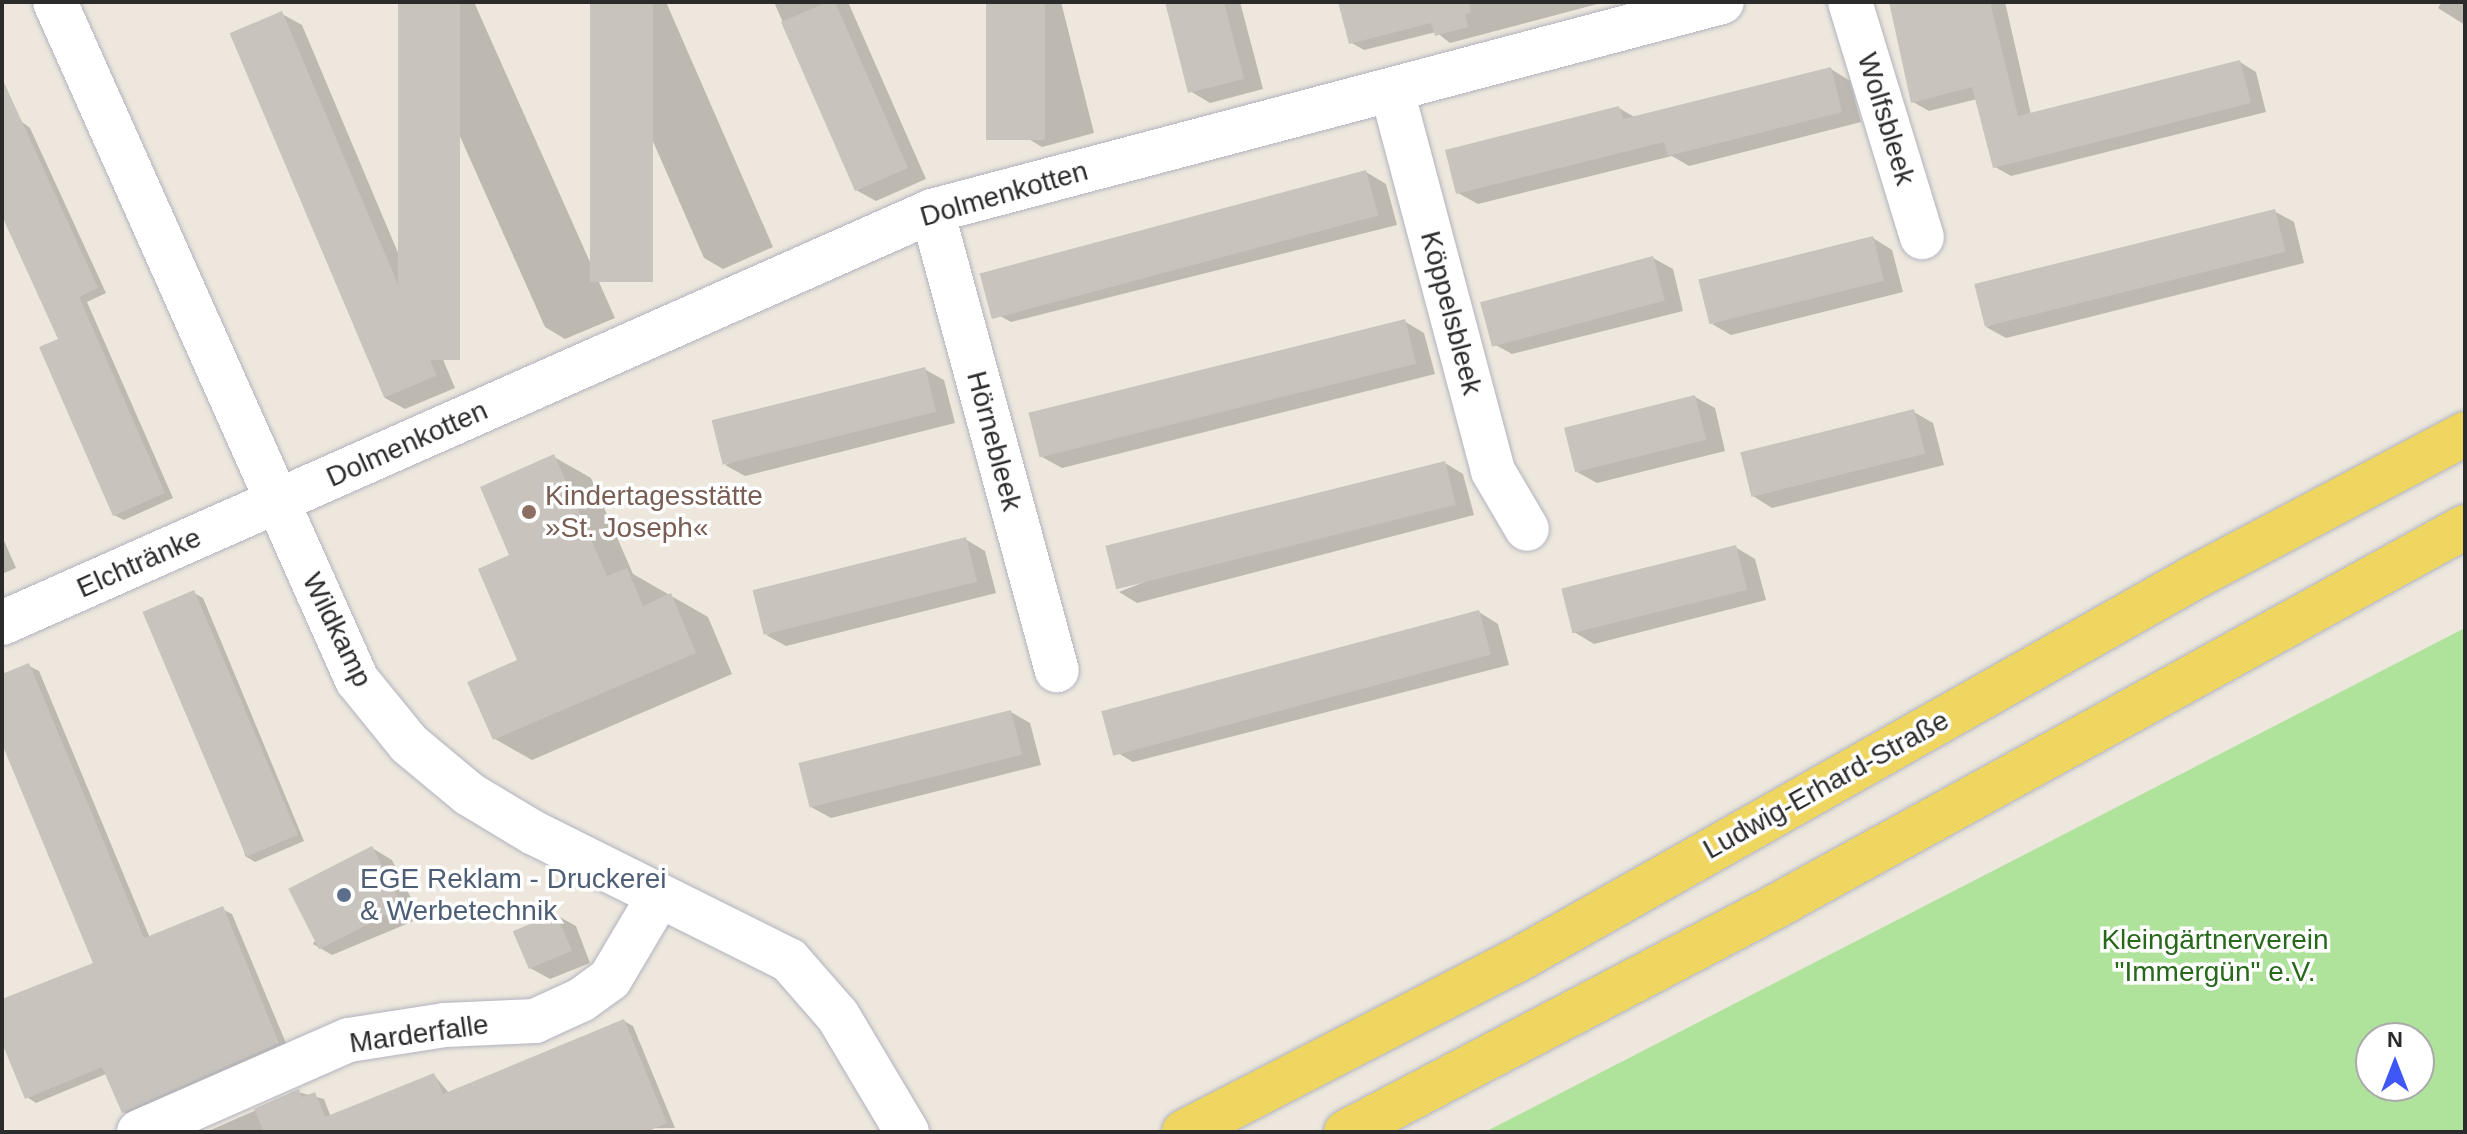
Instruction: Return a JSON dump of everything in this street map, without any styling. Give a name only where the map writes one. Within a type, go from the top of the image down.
[{"type":"main road","name":"Ludwig-Erhard-Straße","points":[[1184,1132],[1514,962],[2193,578],[2465,434]]},
{"type":"main road","points":[[1346,1132],[1787,900],[2465,527]]},
{"type":"street","name":"Wildkamp","points":[[55,2],[357,680],[409,744],[469,794],[659,896],[789,960],[838,1016],[907,1132]]},
{"type":"street","name":"Dolmenkotten","points":[[276,503],[932,211],[1722,2]]},
{"type":"street","name":"Wolfsbleek","points":[[1850,2],[1922,237]]},
{"type":"street","name":"Köppelsbleek","points":[[1392,91],[1493,471],[1527,529]]},
{"type":"street","name":"Hörnebleek","points":[[932,211],[1057,670]]},
{"type":"street","name":"Elchtränke","points":[[2,623],[276,503]]},
{"type":"street","name":"Marderfalle","points":[[139,1132],[349,1040],[445,1025],[535,1021],[581,1000],[610,979],[659,896]]},
{"type":"green space","name":"Kleingärtnerverein \"Immergün\" e.V.","points":[[2465,628],[2465,1132],[1485,1132]]},
{"type":"building","points":[[398,2],[460,2],[460,360],[398,360]]},
{"type":"building","points":[[590,2],[653,2],[653,282],[590,282]]},
{"type":"building","points":[[828,2],[835,2],[908,168],[855,191],[781,22]]},
{"type":"building","points":[[986,2],[1045,2],[1045,140],[986,140]]},
{"type":"building","points":[[1165,2],[1224,2],[1244,79],[1188,93]]},
{"type":"building","points":[[1338,2],[1469,2],[1471,13],[1465,14],[1468,27],[1435,36],[1431,23],[1349,44]]},
{"type":"building","points":[[1889,2],[1990,2],[2018,116],[2240,60],[2251,103],[1993,168],[1972,87],[1911,103]]},
{"type":"building","points":[[282,11],[437,376],[384,398],[230,33]]},
{"type":"building","points":[[1831,67],[1842,112],[1668,156],[1664,142],[1456,194],[1445,150],[1619,106],[1623,119]]},
{"type":"building","points":[[2,78],[98,288],[79,297],[165,493],[113,516],[39,347],[58,339],[2,216]]},
{"type":"building","points":[[1366,170],[1378,215],[992,319],[980,274]]},
{"type":"building","points":[[2275,209],[2286,252],[1985,327],[1974,284]]},
{"type":"building","points":[[1873,236],[1884,281],[1709,324],[1698,280]]},
{"type":"building","points":[[1653,256],[1665,300],[1492,347],[1480,302]]},
{"type":"building","points":[[1405,319],[1416,364],[1040,457],[1029,413]]},
{"type":"building","points":[[925,367],[936,412],[723,465],[712,420]]},
{"type":"building","points":[[1695,395],[1706,440],[1575,472],[1564,428]]},
{"type":"building","points":[[1914,409],[1925,454],[1751,497],[1740,452]]},
{"type":"building","points":[[554,454],[607,576],[627,568],[643,606],[671,593],[696,653],[493,740],[467,682],[517,660],[478,569],[509,555],[480,487]]},
{"type":"building","points":[[1445,461],[1456,505],[1116,589],[1105,546]]},
{"type":"building","points":[[966,537],[977,582],[764,635],[753,590]]},
{"type":"building","points":[[1736,545],[1747,590],[1572,633],[1561,589]]},
{"type":"building","points":[[194,590],[298,835],[246,857],[142,612]]},
{"type":"building","points":[[1479,610],[1491,654],[1113,756],[1101,711]]},
{"type":"building","points":[[29,663],[144,938],[223,906],[279,1043],[122,1113],[102,1067],[25,1099],[2,1043],[2,999],[93,963],[2,744],[2,674]]},
{"type":"building","points":[[1011,710],[1022,755],[810,808],[799,763]]},
{"type":"building","name":"EGE Reklam - Druckerei & Werbetechnik","points":[[372,846],[403,907],[319,949],[288,889]]},
{"type":"building","points":[[556,913],[572,951],[529,969],[513,931]]},
{"type":"building","points":[[624,1019],[667,1123],[646,1132],[264,1132],[254,1109],[299,1089],[302,1097],[315,1092],[325,1117],[434,1073],[443,1094]]},
{"type":"place","name":"Kindertagesstätte »St. Joseph«","points":[[529,512]]},
{"type":"place","name":"EGE Reklam - Druckerei & Werbetechnik","points":[[344,895]]}]
